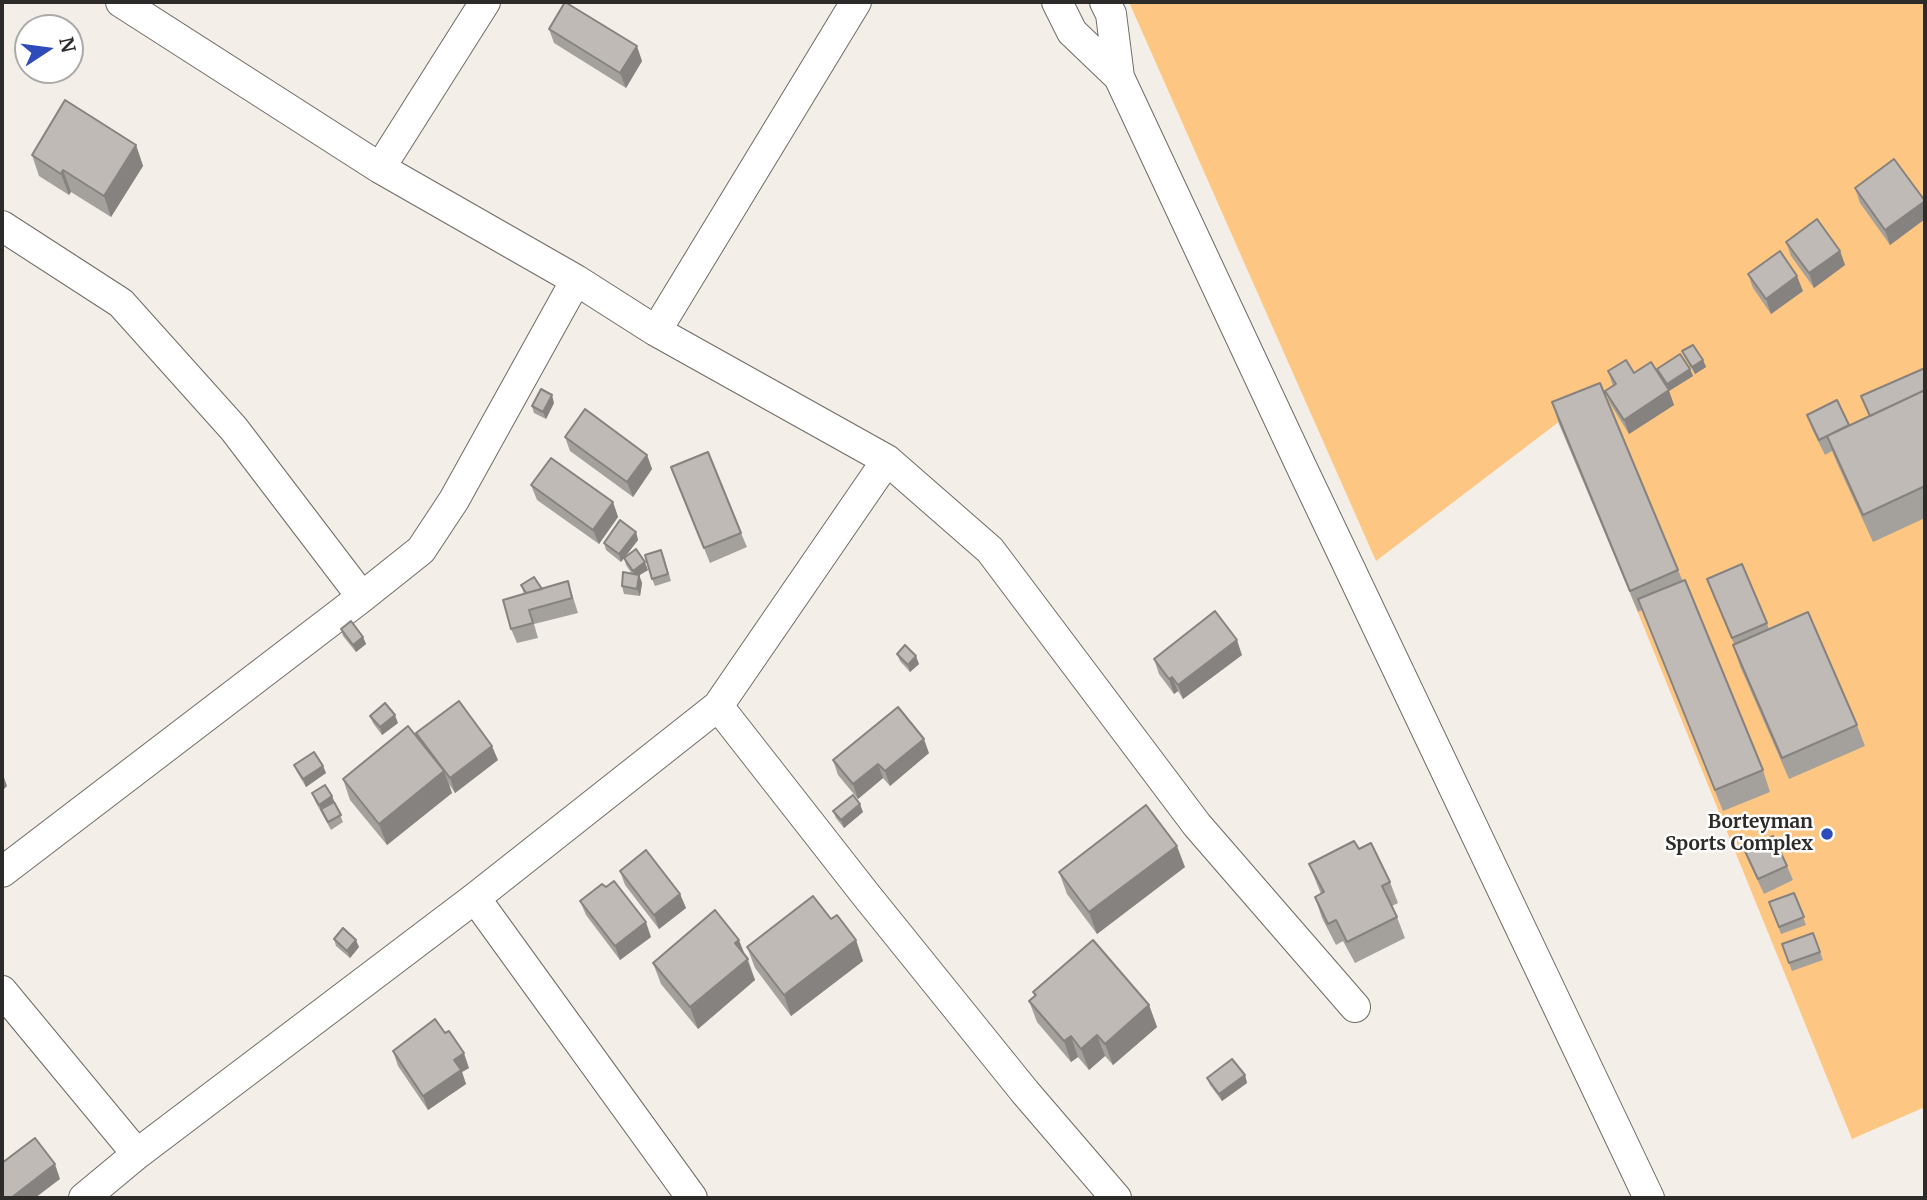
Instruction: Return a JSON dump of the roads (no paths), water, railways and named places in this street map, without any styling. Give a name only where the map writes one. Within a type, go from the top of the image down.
[{"type":"street","points":[[121,2],[380,168],[576,280],[656,331],[887,460],[989,550],[1197,825],[1355,1007]]},
{"type":"street","points":[[380,168],[485,2]]},
{"type":"street","points":[[656,331],[856,2]]},
{"type":"street","points":[[1057,2],[1072,32],[1119,77]]},
{"type":"street","points":[[1105,2],[1111,14],[1119,77],[1649,1198]]},
{"type":"street","points":[[2,226],[121,303],[234,429],[362,597]]},
{"type":"street","points":[[2,872],[421,550],[454,500],[576,280]]},
{"type":"street","points":[[84,1198],[137,1154],[475,898],[718,706],[887,460]]},
{"type":"street","points":[[718,706],[1008,1072],[1116,1198]]},
{"type":"street","points":[[475,898],[692,1198]]},
{"type":"street","points":[[2,991],[137,1154]]},
{"type":"place","name":"Borteyman Sports Complex","points":[[1827,834]]}]
